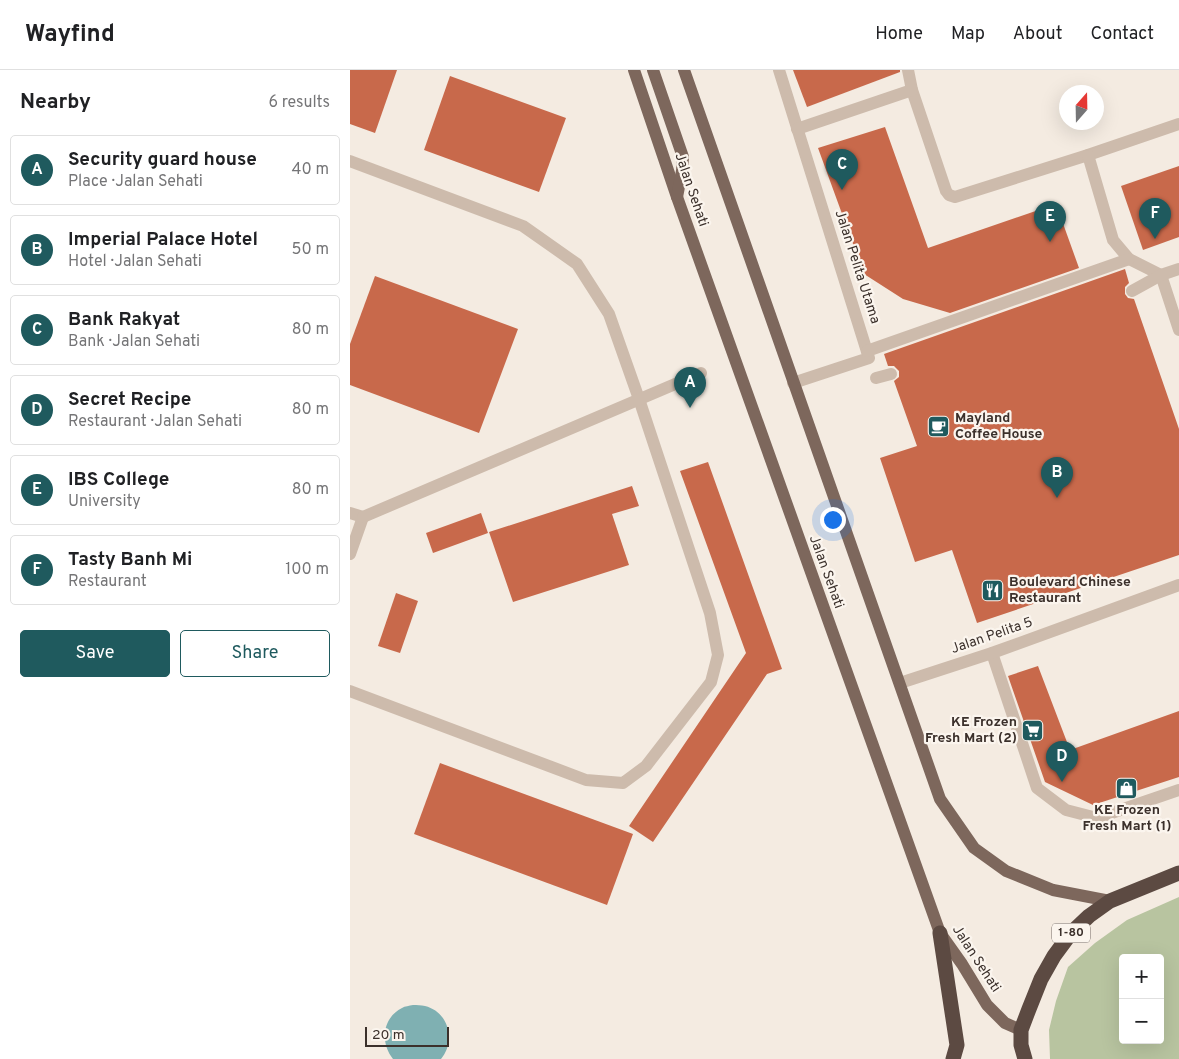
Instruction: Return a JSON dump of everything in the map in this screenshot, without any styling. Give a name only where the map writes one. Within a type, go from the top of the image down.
[{"type":"highway","name":"1-80","points":[[1023,1045],[1040,980],[1054,956],[1071,933],[1089,916],[1110,901],[1179,873]]},
{"type":"highway","points":[[940,933],[957,1045],[953,1059]]},
{"type":"highway","points":[[1010,1059],[1023,1045]]},
{"type":"main road","name":"Jalan Sehati","points":[[634,70],[677,197],[940,933],[987,1005],[1023,1045]]},
{"type":"main road","points":[[653,70],[683,157],[677,197]]},
{"type":"main road","points":[[684,70],[940,799],[974,848],[1006,871],[1053,890],[1110,901]]},
{"type":"street","name":"Jalan Pelita Utama","points":[[779,70],[868,354]]},
{"type":"street","points":[[908,70],[912,90],[946,191],[954,197],[1179,124]]},
{"type":"street","points":[[797,129],[912,90]]},
{"type":"street","points":[[1088,155],[1113,240],[1129,259],[1161,275],[1179,330]]},
{"type":"street","points":[[350,160],[523,226],[576,264],[609,314],[710,613],[718,655],[711,682],[646,766],[623,783],[586,780],[350,691]]},
{"type":"street","points":[[793,383],[1129,259]]},
{"type":"street","points":[[1132,291],[1161,275],[1179,269]]},
{"type":"street","points":[[350,512],[363,517],[701,373]]},
{"type":"street","points":[[876,378],[891,374]]},
{"type":"street","points":[[350,554],[363,517]]},
{"type":"street","name":"Jalan Pelita 5","points":[[900,684],[992,653],[1179,585]]},
{"type":"street","points":[[992,653],[1037,788],[1066,810],[1097,818],[1179,790]]},
{"type":"green space","points":[[1179,897],[1179,1059],[1050,1059],[1049,1030],[1056,1001],[1068,967],[1095,943],[1127,920]]},
{"type":"water","points":[[413,1005],[433,1009],[445,1021],[449,1036],[446,1052],[441,1059],[393,1059],[389,1053],[386,1046],[385,1031],[390,1018],[403,1007]]},
{"type":"building","points":[[350,70],[397,70],[375,133],[350,124]]},
{"type":"building","points":[[793,70],[900,70],[900,72],[807,107]]},
{"type":"building","points":[[450,76],[566,118],[539,192],[424,150]]},
{"type":"building","points":[[885,127],[928,248],[1056,204],[1079,268],[950,313],[903,299],[864,274],[818,148]]},
{"type":"building","points":[[1179,166],[1179,237],[1143,250],[1121,186]]},
{"type":"building","points":[[1125,269],[1129,283],[1125,287],[1125,294],[1128,298],[1134,299],[1179,429],[1179,555],[977,623],[952,550],[915,562],[880,458],[917,446],[894,381],[899,377],[899,371],[894,366],[888,366],[884,354]]},
{"type":"building","points":[[375,276],[518,329],[479,433],[350,385],[350,344]]},
{"type":"building","points":[[708,462],[782,669],[767,674],[653,842],[629,826],[746,653],[680,471]]},
{"type":"building","points":[[632,486],[639,506],[612,514],[629,565],[513,602],[489,532]]},
{"type":"building","points":[[481,513],[488,533],[433,553],[426,533]]},
{"type":"building","points":[[396,593],[418,601],[400,653],[378,646]]},
{"type":"building","points":[[1038,666],[1070,750],[1179,711],[1179,777],[1093,805],[1045,782],[1008,676]]},
{"type":"building","points":[[440,763],[633,834],[607,905],[414,834]]},
{"type":"place","name":"Bank Rakyat","points":[[842,190]]},
{"type":"place","name":"Tasty Banh Mi","points":[[1155,239]]},
{"type":"place","name":"IBS College","points":[[1050,242]]},
{"type":"place","name":"Security guard house","points":[[690,408]]},
{"type":"place","name":"Mayland Coffee House","points":[[939,426]]},
{"type":"place","name":"Imperial Palace Hotel","points":[[1057,498]]},
{"type":"place","name":"Boulevard Chinese Restaurant","points":[[993,590]]},
{"type":"place","name":"KE Frozen Fresh Mart (2)","points":[[1033,730]]},
{"type":"place","name":"Secret Recipe","points":[[1062,782]]},
{"type":"place","name":"KE Frozen Fresh Mart (1)","points":[[1127,788]]}]
